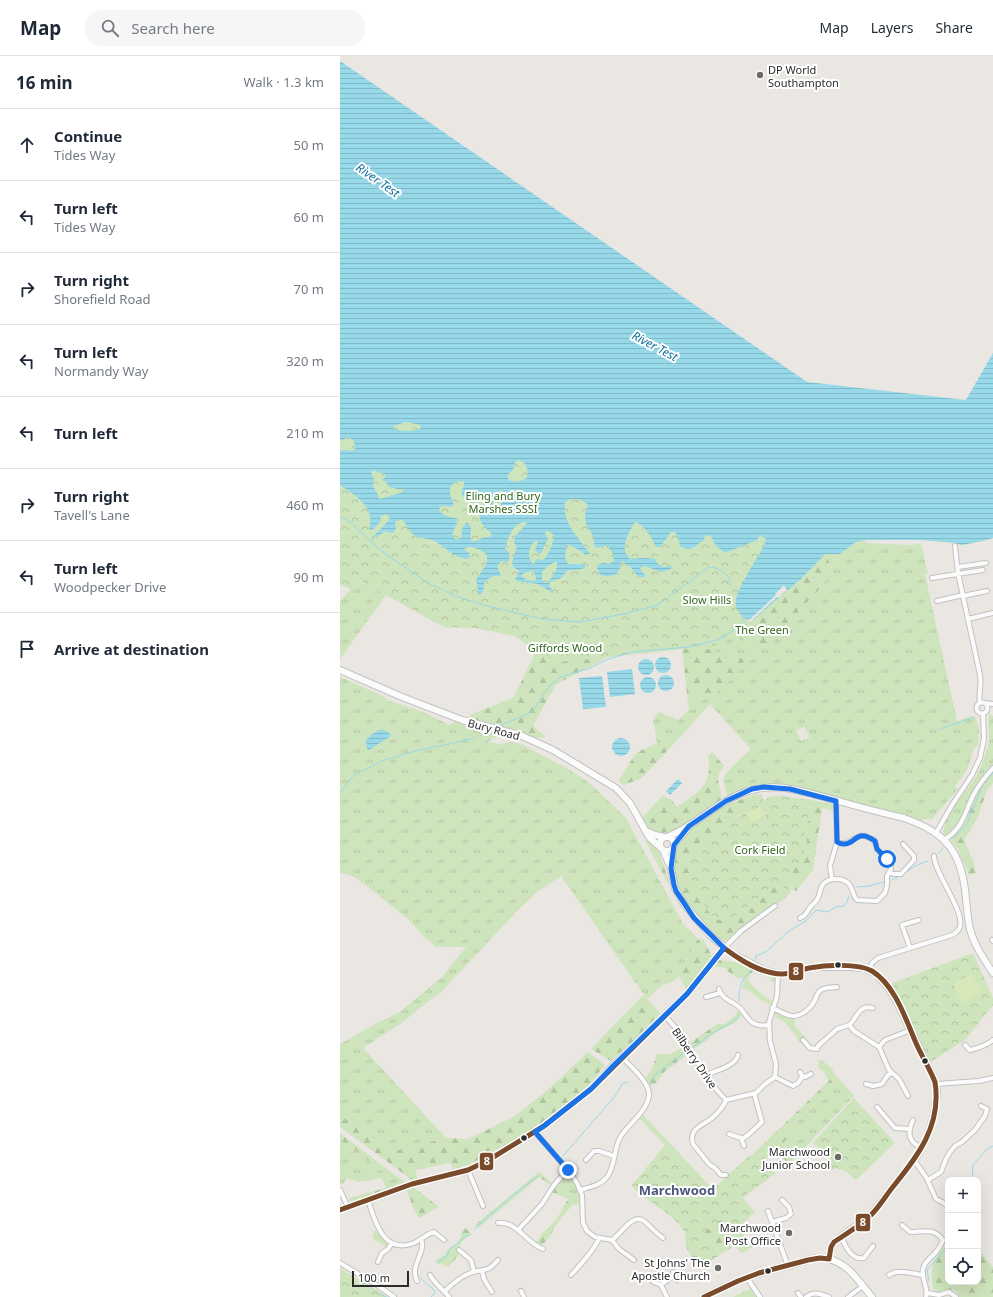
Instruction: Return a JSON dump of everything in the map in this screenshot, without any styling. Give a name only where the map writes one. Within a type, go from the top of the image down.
[{"type":"street","points":[[955,546],[958,573],[980,675],[981,685],[979,698],[982,703],[986,705],[987,711]]},
{"type":"street","points":[[958,567],[986,563]]},
{"type":"street","points":[[932,578],[984,570]]},
{"type":"street","points":[[936,601],[987,591]]},
{"type":"street","points":[[968,619],[993,613]]},
{"type":"street","name":"Bury Road","points":[[340,670],[402,697],[462,720],[520,735],[553,750],[616,788],[630,803],[649,837],[662,849]]},
{"type":"street","points":[[983,714],[979,714],[976,711],[976,706],[982,703],[993,705]]},
{"type":"street","points":[[983,714],[993,705]]},
{"type":"street","points":[[936,833],[972,775],[980,758],[984,739],[983,714]]},
{"type":"street","points":[[944,840],[953,834],[961,824],[981,780],[993,768]]},
{"type":"street","points":[[671,868],[660,842],[666,837],[689,826],[726,801],[752,789],[764,787],[790,789],[904,818],[919,823],[936,833],[952,850],[960,865],[963,878],[966,909],[975,942],[993,973]]},
{"type":"street","points":[[832,879],[830,866],[837,842],[836,801]]},
{"type":"street","points":[[662,849],[668,851],[689,826]]},
{"type":"street","points":[[646,831],[672,839],[673,846],[671,868],[674,888],[684,904],[703,927],[731,953],[750,963],[778,974],[787,974],[807,968],[819,967],[855,967],[869,970],[876,974],[894,997],[936,1084],[937,1094],[934,1116],[922,1148],[871,1215],[832,1246],[829,1259]]},
{"type":"street","points":[[800,918],[808,913],[812,905],[818,900],[822,885],[832,879],[839,879],[848,882],[857,900],[877,901],[885,893],[887,876],[890,872],[891,866],[877,849],[875,841],[862,835],[848,843],[844,844],[837,842]]},
{"type":"street","points":[[890,872],[901,874],[914,860],[914,856],[903,844]]},
{"type":"street","points":[[869,970],[874,961],[878,958],[949,936],[955,933],[960,927],[959,917],[948,887],[936,868],[934,856]]},
{"type":"street","points":[[340,1210],[412,1184],[468,1170],[487,1161],[544,1126],[591,1089],[695,985],[724,948],[738,934],[775,906]]},
{"type":"street","points":[[910,948],[902,926],[919,920]]},
{"type":"street","points":[[775,1077],[776,1064],[770,1041],[769,1019],[777,992],[778,974]]},
{"type":"street","points":[[772,1008],[789,1016],[800,1015],[813,1003],[820,990],[837,987]]},
{"type":"street","points":[[706,997],[720,991],[727,1000],[737,1006],[754,1023],[759,1025],[769,1025]]},
{"type":"street","points":[[734,1011],[737,1006]]},
{"type":"street","points":[[803,1040],[810,1048],[817,1049],[818,1046],[838,1029],[852,1023],[856,1014],[860,1010],[869,1007],[872,1008]]},
{"type":"street","name":"Bilberry Drive","points":[[665,1016],[682,1035],[692,1056],[726,1100]]},
{"type":"street","points":[[849,1025],[854,1031],[879,1047],[892,1073],[899,1080],[908,1096]]},
{"type":"street","points":[[879,1047],[881,1043],[888,1038],[911,1030]]},
{"type":"street","points":[[965,1045],[970,1050],[986,1046],[993,1040]]},
{"type":"street","points":[[707,1075],[736,1061],[738,1055]]},
{"type":"street","points":[[580,1190],[597,1185],[604,1180],[610,1171],[621,1136],[628,1125],[646,1106],[649,1097],[645,1082],[622,1057]]},
{"type":"street","points":[[800,1072],[803,1076]]},
{"type":"street","points":[[866,1084],[873,1086],[882,1084],[888,1075],[892,1073]]},
{"type":"street","points":[[775,1077],[795,1086],[803,1076],[811,1074]]},
{"type":"street","points":[[726,1175],[721,1175],[709,1164],[692,1142],[697,1128],[714,1117],[726,1100],[758,1092],[765,1084],[775,1077]]},
{"type":"street","points":[[936,1084],[979,1081],[993,1078]]},
{"type":"street","points":[[754,1093],[762,1121],[766,1124]]},
{"type":"street","points":[[928,1180],[941,1172],[946,1159],[955,1146],[969,1136],[980,1124],[987,1109],[981,1106]]},
{"type":"street","points":[[877,1107],[895,1128],[910,1129]]},
{"type":"street","points":[[913,1120],[909,1135],[917,1146],[922,1148]]},
{"type":"street","points":[[742,1139],[761,1124],[762,1121]]},
{"type":"street","points":[[535,1132],[577,1182],[580,1190],[584,1226],[587,1231],[599,1238],[612,1240],[619,1249],[634,1260]]},
{"type":"street","points":[[729,1134],[742,1139]]},
{"type":"street","points":[[742,1139],[744,1146]]},
{"type":"street","points":[[687,1142],[692,1142]]},
{"type":"street","points":[[586,1160],[594,1151],[599,1151],[614,1156]]},
{"type":"street","points":[[914,1160],[928,1180],[936,1199],[945,1205]]},
{"type":"street","points":[[468,1170],[483,1206]]},
{"type":"street","points":[[518,1230],[542,1204],[554,1185],[568,1170]]},
{"type":"street","points":[[340,1190],[348,1207]]},
{"type":"street","points":[[368,1200],[379,1232],[384,1238],[392,1243],[407,1245],[434,1232],[444,1240]]},
{"type":"street","points":[[772,1222],[786,1218],[791,1214],[790,1207],[782,1200]]},
{"type":"street","points":[[768,1211],[788,1266]]},
{"type":"street","points":[[612,1240],[631,1222],[639,1219],[644,1221],[663,1238]]},
{"type":"street","points":[[498,1223],[505,1223],[518,1230],[537,1247],[543,1249]]},
{"type":"street","points":[[902,1225],[910,1232],[933,1231],[943,1240],[923,1267],[927,1295],[939,1295],[949,1292],[956,1297]]},
{"type":"street","points":[[571,1275],[598,1242],[599,1238]]},
{"type":"street","points":[[841,1238],[850,1252],[857,1258],[864,1258],[873,1246]]},
{"type":"street","points":[[417,1281],[415,1277],[415,1268],[423,1245],[421,1239]]},
{"type":"street","points":[[378,1262],[382,1253],[388,1249],[392,1243]]},
{"type":"street","points":[[459,1250],[471,1260],[474,1272]]},
{"type":"street","points":[[704,1297],[766,1271],[820,1258],[829,1259],[847,1268],[854,1274],[872,1297]]},
{"type":"street","points":[[445,1291],[458,1279],[493,1266],[498,1260]]},
{"type":"street","points":[[340,1263],[394,1297]]},
{"type":"street","points":[[482,1271],[484,1280],[492,1292]]},
{"type":"street","points":[[889,1275],[900,1272],[923,1275]]},
{"type":"street","points":[[661,1285],[673,1274],[677,1280]]},
{"type":"street","points":[[430,1275],[450,1297]]},
{"type":"street","points":[[747,1278],[760,1297]]},
{"type":"street","points":[[650,1279],[661,1285],[667,1297]]},
{"type":"street","points":[[848,1297],[863,1286]]},
{"type":"street","points":[[521,1291],[524,1297]]},
{"type":"street","points":[[798,1293],[801,1297]]},
{"type":"street","points":[[806,1297],[814,1293],[829,1297]]},
{"type":"green space","name":"Eling and Bury Marshes SSSI","points":[[415,397],[775,516],[769,597],[747,619],[718,644],[706,648],[683,649],[561,662],[536,652],[515,636],[476,628],[444,627],[359,580],[351,589],[340,584],[340,406]]},
{"type":"green space","name":"Giffords Wood","points":[[340,517],[633,629],[745,659],[736,675],[708,700],[687,695],[682,649],[608,657],[555,685],[533,726],[546,737],[536,738],[468,718],[470,715],[514,697],[536,651],[515,636],[476,628],[444,627],[359,580],[351,589],[340,584]]},
{"type":"green space","points":[[865,540],[866,543],[912,545],[921,543],[928,574],[925,574],[957,721],[972,716],[976,719],[979,729],[978,746],[974,748],[967,770],[954,787],[958,789],[932,819],[919,820],[785,785],[754,788],[727,795],[723,779],[727,772],[751,749],[710,704],[671,747],[657,743],[653,719],[659,712],[678,720],[689,710],[687,695],[708,700],[744,659],[633,629],[740,625],[747,619],[753,620],[737,638],[764,647],[818,591],[833,569],[825,554],[840,554],[856,542]],"holes":[[[804,727],[810,737],[801,741],[796,730]]]},
{"type":"green space","name":"The Green","points":[[825,554],[833,569],[818,591],[764,647],[752,646],[736,637],[753,620],[802,578]]},
{"type":"green space","points":[[358,580],[386,595],[340,659],[340,602]]},
{"type":"green space","points":[[340,677],[381,695],[389,701],[424,712],[449,725],[456,721],[481,729],[501,732],[502,734],[487,742],[499,744],[511,742],[521,744],[568,769],[585,780],[626,818],[683,924],[698,939],[684,964],[677,972],[679,976],[673,981],[661,986],[647,999],[561,876],[537,892],[518,910],[442,991],[400,1024],[363,1048],[446,1138],[390,1152],[340,1115],[340,1044],[400,1012],[442,977],[466,947],[436,947],[424,937],[408,919],[368,887],[353,876],[340,873]]},
{"type":"green space","points":[[989,714],[993,716],[993,766],[980,779],[960,821],[952,833],[944,837],[946,822],[950,813],[974,780],[984,760],[989,740]]},
{"type":"green space","points":[[657,743],[671,747],[641,779],[623,785],[618,781],[636,753]]},
{"type":"green space","points":[[712,752],[724,766],[718,779],[721,799],[698,817],[679,829],[660,833],[649,828],[641,819],[663,795],[668,799],[670,798],[677,807],[692,797],[703,787],[708,774],[708,756]]},
{"type":"green space","points":[[993,770],[993,783],[987,790],[978,817],[964,840],[974,863],[976,873],[969,875],[959,851],[950,839],[965,822],[978,789]]},
{"type":"green space","points":[[757,794],[762,795],[763,800],[758,805],[741,814],[707,841],[690,850],[689,872],[706,907],[714,917],[719,919],[725,920],[733,918],[775,886],[783,887],[791,892],[783,900],[766,910],[729,940],[725,941],[719,938],[692,911],[683,899],[679,892],[675,877],[674,861],[678,846],[686,833],[698,822],[728,805]]},
{"type":"green space","name":"Cork Field","points":[[771,796],[810,800],[809,820],[805,826],[807,840],[802,860],[791,873],[791,892],[783,887],[775,886],[733,918],[727,920],[717,919],[706,908],[693,884],[689,869],[690,850],[707,841],[741,814]]},
{"type":"green space","points":[[810,800],[834,804],[834,811],[822,808],[813,870],[796,891],[791,889],[790,879],[791,873],[795,868],[807,840],[805,826],[809,820]]},
{"type":"green space","points":[[761,806],[766,815],[751,823],[746,814]]},
{"type":"green space","points":[[649,839],[659,852],[670,884],[668,884],[645,840]]},
{"type":"green space","points":[[698,939],[704,940],[712,957],[686,989],[677,972],[684,964]]},
{"type":"green space","points":[[973,953],[993,998],[993,1005],[965,1040],[930,1062],[890,984]]},
{"type":"green space","points":[[719,960],[736,962],[776,975],[777,983],[772,982],[770,978],[753,971],[748,978],[738,978],[727,971],[726,968],[715,967]]},
{"type":"green space","points":[[972,974],[982,992],[963,1003],[953,984]]},
{"type":"green space","points":[[745,978],[748,978],[751,984],[758,991],[772,1001],[771,1005],[759,999],[749,990],[742,989]]},
{"type":"green space","points":[[643,995],[660,1013],[611,1061],[591,1049]]},
{"type":"green space","points":[[738,1009],[742,1015],[736,1022],[713,1034],[706,1041],[692,1050],[690,1043],[717,1024],[725,1024],[736,1015]]},
{"type":"green space","points":[[776,1012],[787,1017],[795,1018],[795,1026],[805,1037],[800,1043],[786,1024],[775,1017]]},
{"type":"green space","points":[[684,1047],[688,1054],[664,1072],[655,1084],[650,1086],[646,1078],[653,1066],[657,1054],[670,1054]]},
{"type":"green space","points":[[588,1052],[605,1065],[585,1090],[526,1134],[468,1165],[453,1170],[450,1163],[415,1170],[418,1179],[412,1180],[340,1127],[340,1115],[390,1152],[446,1138],[468,1139],[515,1116],[551,1087]]},
{"type":"green space","points":[[819,1059],[831,1067],[835,1075],[829,1081],[824,1072],[818,1067]]},
{"type":"green space","points":[[835,1075],[840,1080],[794,1124],[792,1135],[783,1143],[791,1156],[786,1161],[775,1151],[764,1161],[755,1152]]},
{"type":"green space","points":[[840,1080],[854,1096],[789,1164],[786,1161],[791,1156],[782,1143],[792,1135],[794,1124]]},
{"type":"green space","points":[[854,1098],[895,1143],[856,1180],[845,1171],[836,1168],[832,1170],[829,1165],[831,1161],[813,1143]]},
{"type":"green space","points":[[643,1115],[713,1189],[710,1192],[640,1119]]},
{"type":"green space","points":[[340,1133],[391,1172],[387,1174],[340,1139]]},
{"type":"green space","points":[[340,1139],[387,1174],[391,1172],[406,1183],[387,1190],[381,1178],[358,1182],[346,1178],[344,1183],[340,1185]]},
{"type":"green space","points":[[665,1145],[710,1192],[755,1152],[776,1173],[744,1197],[745,1201],[755,1212],[736,1230],[724,1217],[704,1232],[711,1244],[721,1254],[699,1269],[686,1247],[685,1233],[679,1224],[634,1189],[632,1185]]},
{"type":"green space","points":[[539,1172],[552,1183],[550,1185],[539,1177],[478,1228],[475,1225]]},
{"type":"green space","points":[[567,1173],[580,1196],[578,1198],[558,1184]]},
{"type":"green space","points":[[558,1184],[577,1197],[580,1196],[580,1205],[573,1204],[553,1229],[549,1238],[542,1245],[536,1243],[537,1240],[557,1218],[568,1199],[552,1192]]},
{"type":"green space","points":[[413,1187],[439,1207],[419,1218],[414,1210],[406,1189]]},
{"type":"green space","points":[[386,1188],[388,1191],[357,1202],[352,1202],[349,1200],[349,1198]]},
{"type":"green space","points":[[724,1217],[736,1230],[739,1228],[754,1246],[742,1253],[735,1246],[721,1254],[711,1244],[704,1232]]},
{"type":"green space","points":[[465,1228],[472,1234],[465,1238],[456,1250],[460,1254],[448,1267],[437,1263],[435,1260],[445,1255],[448,1249],[458,1243],[461,1232]]},
{"type":"green space","points":[[375,1230],[387,1242],[386,1247],[372,1238]]},
{"type":"green space","points":[[945,1245],[945,1285],[981,1285],[981,1253],[993,1267],[993,1297],[960,1297],[954,1289],[939,1293],[933,1289],[932,1268],[939,1253]]},
{"type":"green space","points":[[340,1268],[388,1297],[340,1297]]},
{"type":"green space","points":[[751,1288],[757,1297],[733,1297]]},
{"type":"water","name":"River Test","points":[[340,61],[807,382],[966,400],[993,353],[993,538],[962,545],[921,540],[865,540],[856,542],[840,554],[825,554],[802,578],[753,620],[743,618],[737,608],[736,601],[740,589],[764,546],[766,539],[760,535],[757,540],[725,553],[715,545],[711,536],[705,535],[704,540],[693,548],[688,549],[680,546],[675,532],[671,532],[661,546],[656,547],[645,529],[635,522],[625,543],[625,551],[630,559],[655,559],[662,567],[672,566],[671,569],[661,572],[645,566],[640,568],[646,576],[638,577],[630,566],[626,565],[622,561],[618,572],[612,576],[600,575],[597,568],[599,564],[609,564],[614,561],[613,554],[607,545],[598,548],[595,547],[593,536],[586,524],[585,515],[588,505],[583,501],[574,499],[565,502],[566,517],[572,530],[590,554],[586,555],[567,544],[565,558],[569,564],[585,564],[585,568],[568,570],[561,578],[550,582],[549,586],[553,591],[551,592],[538,584],[517,581],[515,579],[519,573],[518,570],[513,567],[512,562],[517,546],[514,543],[514,540],[527,522],[522,522],[515,527],[508,540],[505,549],[510,554],[508,562],[502,561],[497,566],[501,576],[493,576],[485,581],[483,592],[479,595],[476,580],[487,563],[487,555],[480,550],[467,547],[464,550],[469,553],[470,558],[460,557],[437,542],[419,538],[414,535],[403,520],[397,520],[395,523],[396,528],[394,532],[391,533],[386,531],[376,537],[374,536],[390,518],[386,514],[381,516],[380,522],[372,530],[369,529],[370,518],[369,511],[366,506],[363,502],[340,485],[340,451],[353,451],[355,449],[354,441],[351,438],[346,438],[340,441]],"holes":[[[406,422],[421,425],[421,428],[411,431],[403,431],[393,428],[393,426]],[[518,460],[525,464],[528,475],[527,478],[514,482],[507,477],[515,465],[515,462]],[[374,470],[385,474],[386,476],[382,480],[386,482],[389,487],[403,489],[403,492],[380,499],[373,486],[374,480],[371,472]],[[464,481],[462,489],[462,494],[464,497],[474,503],[482,499],[483,504],[479,517],[483,525],[491,533],[491,536],[472,541],[470,536],[471,527],[468,523],[466,523],[462,529],[461,538],[456,540],[452,534],[457,523],[456,519],[444,515],[439,510],[440,507],[449,507],[454,505],[450,495],[450,487],[454,482]],[[502,490],[502,503],[495,511],[492,512],[490,508],[499,492]],[[546,531],[554,535],[550,549],[547,556],[543,560],[536,559],[533,564],[529,554],[532,544],[537,540],[538,542],[535,550],[539,554],[541,553],[548,539],[545,533]],[[557,562],[557,568],[553,576],[547,583],[544,583],[542,573],[548,566]],[[534,571],[536,579],[535,581],[527,580],[522,577],[524,573]]]},
{"type":"water","points":[[663,657],[670,662],[671,665],[666,672],[663,673],[656,668],[655,665],[660,658]]},
{"type":"water","points":[[646,659],[652,661],[654,667],[652,673],[646,675],[640,673],[638,667],[640,661]]},
{"type":"water","points":[[632,669],[635,694],[610,697],[607,672]]},
{"type":"water","points":[[666,675],[673,680],[674,683],[669,690],[666,691],[659,686],[658,683],[663,676]]},
{"type":"water","points":[[602,676],[606,707],[583,709],[579,678]]},
{"type":"water","points":[[648,677],[654,679],[656,685],[654,691],[648,693],[642,691],[640,685],[642,679]]},
{"type":"water","points":[[380,730],[389,733],[391,736],[369,750],[367,749],[366,740],[372,734]]},
{"type":"water","points":[[617,738],[625,738],[630,743],[628,754],[625,756],[617,756],[612,751],[612,743]]},
{"type":"water","points":[[678,779],[682,783],[670,795],[666,791]]},
{"type":"pier","points":[[784,585],[787,590],[778,598],[777,597],[750,622],[748,621],[776,595],[775,594]]},
{"type":"waterway","points":[[340,516],[350,522],[380,550],[428,583],[455,596],[491,607],[543,619],[580,622],[655,606],[709,567],[718,569],[729,577],[730,585]]},
{"type":"waterway","points":[[372,542],[375,536]]},
{"type":"waterway","points":[[740,625],[747,619]]},
{"type":"waterway","points":[[499,726],[530,713],[535,708],[544,693],[561,677],[632,652],[688,647],[717,640],[727,635],[737,627]]},
{"type":"waterway","points":[[940,729],[974,717]]},
{"type":"waterway","points":[[480,736],[490,730]]},
{"type":"waterway","points":[[340,793],[353,776],[382,761],[422,749],[474,738]]},
{"type":"waterway","points":[[953,839],[967,824],[983,784],[993,773]]},
{"type":"waterway","points":[[939,853],[943,848]]},
{"type":"waterway","points":[[892,880],[923,862],[928,861]]},
{"type":"waterway","points":[[857,887],[869,886],[884,882]]},
{"type":"waterway","points":[[755,960],[756,956],[767,951],[789,931],[807,920],[816,910],[827,912],[836,907],[844,906],[849,896]]},
{"type":"waterway","points":[[739,1001],[741,984],[752,970]]},
{"type":"waterway","points":[[693,1047],[734,1021],[739,1015]]},
{"type":"waterway","points":[[652,1082],[656,1074],[685,1052]]},
{"type":"waterway","points":[[563,1156],[616,1095],[622,1084],[628,1082]]},
{"type":"waterway","points":[[972,1177],[973,1165],[987,1149],[993,1146]]},
{"type":"waterway","points":[[474,1229],[513,1195],[538,1176]]},
{"type":"waterway","points":[[437,1263],[447,1256],[450,1249],[469,1235]]},
{"type":"waterway","points":[[929,1281],[927,1270],[945,1249]]},
{"type":"waterway","points":[[420,1278],[435,1291],[431,1297]]},
{"type":"waterway","points":[[380,1295],[386,1297]]},
{"type":"transit line","name":"8","points":[[340,1210],[412,1184],[468,1170],[487,1161],[544,1126],[591,1089],[687,994],[724,948],[751,966],[766,972],[785,974],[824,966],[850,966],[866,968],[872,971],[887,985],[899,1004],[935,1082],[935,1113],[926,1140],[910,1165],[874,1212],[858,1226],[834,1242],[831,1247],[829,1259],[820,1258],[808,1260],[759,1273],[704,1297]]},
{"type":"place","name":"DP World Southampton","points":[[760,75]]},
{"type":"place","name":"Marchwood Junior School","points":[[838,1157]]},
{"type":"place","name":"Marchwood Post Office","points":[[789,1233]]},
{"type":"place","name":"St Johns' The Apostle Church","points":[[718,1268]]},
{"type":"district","name":"Marchwood","points":[[677,1190]]},
{"type":"route","points":[[568,1170],[535,1132],[591,1089],[687,994],[724,948],[690,912],[674,888],[671,868],[673,848],[689,826],[726,801],[752,789],[777,787],[790,789],[836,801],[837,842],[844,844],[858,836],[867,836],[875,841],[877,849],[887,859]]},
{"type":"park label","name":"Slow Hills","points":[[707,599]]}]
